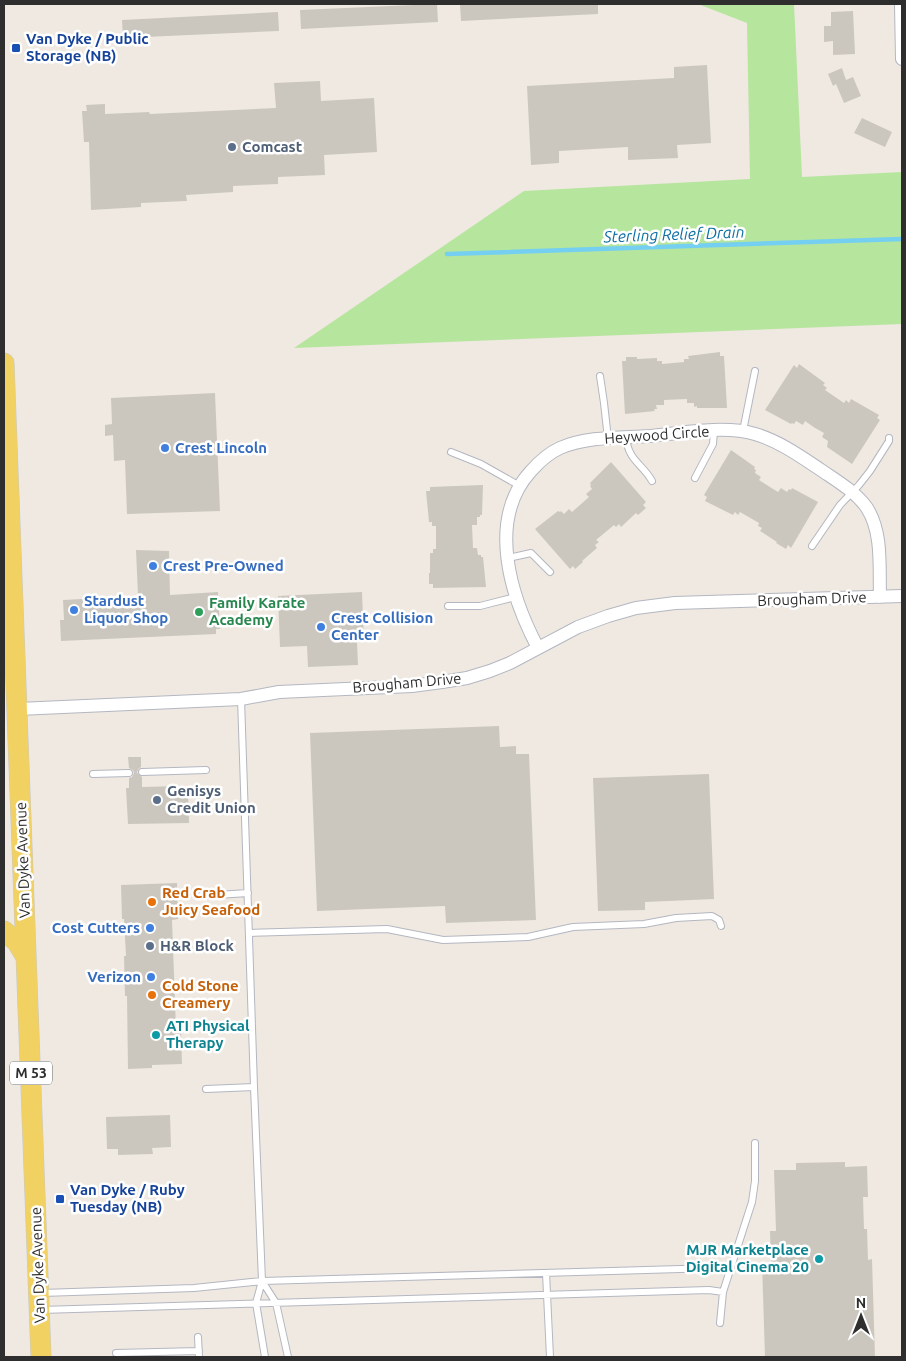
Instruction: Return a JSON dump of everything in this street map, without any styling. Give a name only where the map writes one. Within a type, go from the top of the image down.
[{"type":"main road","name":"Van Dyke Avenue","points":[[4,364],[18,709],[12,802],[26,957],[41,1357]]},
{"type":"main road","points":[[4,931],[17,942],[26,957]]},
{"type":"street","points":[[901,4],[902,59]]},
{"type":"street","name":"Heywood Circle","points":[[538,648],[528,630],[516,597],[508,558],[508,519],[520,486],[536,465],[560,448],[575,443],[626,437],[743,431],[761,436],[784,447],[852,492],[866,508],[876,530],[880,597]]},
{"type":"street","name":"Brougham Drive","points":[[18,709],[241,699],[279,692],[412,686],[442,682],[490,671],[578,627],[636,608],[675,603],[902,596]]},
{"type":"lane","points":[[743,431],[754,371]]},
{"type":"lane","points":[[600,376],[608,439]]},
{"type":"lane","points":[[695,478],[713,444],[714,431]]},
{"type":"lane","points":[[626,437],[630,455],[652,481]]},
{"type":"lane","points":[[812,546],[840,504],[870,471],[890,438]]},
{"type":"lane","points":[[451,452],[481,464],[520,486]]},
{"type":"lane","points":[[508,558],[531,553],[550,572]]},
{"type":"lane","points":[[448,606],[486,605],[516,597]]},
{"type":"lane","points":[[241,699],[262,1281],[256,1304],[265,1357]]},
{"type":"lane","points":[[142,772],[206,770]]},
{"type":"lane","points":[[93,774],[129,773]]},
{"type":"lane","points":[[201,896],[248,893]]},
{"type":"lane","points":[[249,933],[387,929],[443,940],[528,937],[573,927],[644,924],[676,918],[712,916],[719,920],[721,926]]},
{"type":"lane","points":[[206,1089],[254,1087]]},
{"type":"lane","points":[[720,1323],[723,1292],[752,1202],[755,1181],[754,1143]]},
{"type":"lane","points":[[40,1302],[262,1281],[715,1268],[730,1271]]},
{"type":"lane","points":[[546,1272],[550,1357]]},
{"type":"lane","points":[[262,1281],[276,1303],[288,1357]]},
{"type":"lane","points":[[40,1302],[256,1304],[709,1290],[723,1292]]},
{"type":"lane","points":[[116,1353],[199,1354],[198,1337]]},
{"type":"green space","name":"Sterling Relief Drain","points":[[698,4],[794,4],[802,177],[902,172],[902,324],[294,348],[524,191],[750,179],[747,23]]},
{"type":"building","points":[[437,4],[438,22],[301,29],[300,10]]},
{"type":"building","points":[[460,4],[598,4],[598,14],[461,21]]},
{"type":"building","points":[[853,11],[855,54],[833,55],[833,41],[824,42],[824,26],[831,26],[831,12]]},
{"type":"building","points":[[278,12],[279,31],[123,38],[122,20]]},
{"type":"building","points":[[707,65],[711,143],[677,145],[678,158],[628,160],[628,147],[559,151],[559,163],[531,165],[527,86],[674,78],[674,67]]},
{"type":"building","points":[[842,68],[846,80],[853,77],[861,96],[844,103],[836,84],[833,86],[828,74]]},
{"type":"building","name":"Comcast","points":[[320,81],[321,101],[374,98],[377,152],[324,155],[325,175],[278,177],[278,184],[233,186],[233,192],[186,195],[187,201],[141,203],[141,207],[91,210],[89,142],[84,142],[82,111],[87,111],[86,105],[105,104],[105,114],[149,112],[150,114],[276,108],[274,83]]},
{"type":"building","points":[[862,118],[892,132],[885,147],[854,133]]},
{"type":"building","points":[[720,352],[720,356],[724,356],[727,408],[697,408],[697,406],[694,407],[694,403],[687,403],[687,399],[664,400],[664,405],[656,405],[657,409],[654,409],[655,411],[625,414],[622,361],[626,361],[626,357],[637,357],[637,359],[657,358],[657,361],[662,361],[662,364],[684,362],[684,359],[689,359],[688,356]]},
{"type":"building","points":[[799,364],[825,383],[823,385],[827,388],[825,390],[844,403],[846,400],[849,403],[851,399],[879,415],[877,418],[880,420],[852,464],[827,447],[828,441],[822,437],[824,433],[805,421],[803,425],[796,421],[794,424],[791,424],[765,410],[794,365],[797,368]]},
{"type":"building","name":"Crest Lincoln","points":[[215,393],[220,511],[127,514],[125,460],[114,461],[113,435],[105,436],[105,425],[112,424],[111,398]]},
{"type":"building","points":[[731,450],[755,467],[755,473],[761,477],[759,480],[778,492],[781,488],[787,492],[792,488],[818,502],[791,548],[788,545],[786,549],[776,543],[760,531],[762,528],[758,526],[759,523],[740,512],[738,515],[735,512],[733,515],[705,501],[707,497],[704,495]]},
{"type":"building","points":[[611,462],[646,502],[643,505],[646,508],[638,515],[636,513],[621,527],[619,524],[616,527],[614,525],[596,540],[599,542],[595,545],[597,548],[583,562],[575,569],[573,566],[570,569],[535,529],[558,511],[564,514],[569,509],[572,512],[589,497],[586,494],[592,489],[590,483]]},
{"type":"building","points":[[483,485],[482,515],[477,517],[477,525],[472,525],[473,548],[477,548],[478,555],[483,557],[486,587],[433,588],[433,584],[429,584],[429,573],[430,553],[433,553],[433,549],[436,549],[436,526],[432,526],[432,522],[429,522],[426,491],[430,491],[430,487]]},
{"type":"building","points":[[136,550],[169,551],[170,595],[218,592],[220,629],[216,629],[216,634],[61,641],[60,620],[64,620],[63,600],[138,596]]},
{"type":"building","name":"Crest Collision Center","points":[[362,592],[364,642],[357,642],[358,665],[308,667],[307,646],[280,647],[278,596]]},
{"type":"building","points":[[499,726],[500,747],[516,746],[516,754],[529,754],[536,920],[446,923],[445,906],[317,911],[310,733]]},
{"type":"building","name":"Genisys Credit Union","points":[[128,757],[141,757],[141,767],[137,773],[142,777],[142,787],[180,786],[188,790],[189,823],[128,824],[126,788],[129,788],[129,778],[134,773],[129,768]]},
{"type":"building","points":[[709,774],[714,899],[645,902],[645,910],[598,911],[593,778]]},
{"type":"building","points":[[177,883],[178,919],[172,920],[176,1029],[181,1029],[182,1064],[152,1065],[152,1068],[128,1069],[127,996],[125,996],[124,956],[126,956],[121,885]]},
{"type":"building","points":[[170,1115],[171,1147],[152,1148],[153,1154],[118,1155],[118,1149],[107,1149],[106,1117]]},
{"type":"building","name":"MJR Marketplace Digital Cinema 20","points":[[845,1162],[845,1167],[867,1166],[868,1197],[863,1197],[864,1229],[867,1229],[868,1260],[872,1259],[875,1357],[765,1357],[762,1263],[771,1263],[770,1231],[776,1231],[774,1170],[796,1170],[796,1163]]},
{"type":"waterway","name":"Sterling Relief Drain","points":[[447,254],[902,239]]},
{"type":"place","name":"Van Dyke / Public Storage (NB)","points":[[16,48]]},
{"type":"place","name":"Comcast","points":[[232,147]]},
{"type":"place","name":"Crest Lincoln","points":[[165,448]]},
{"type":"place","name":"Crest Pre-Owned","points":[[153,566]]},
{"type":"place","name":"Stardust Liquor Shop","points":[[74,610]]},
{"type":"place","name":"Family Karate Academy","points":[[199,612]]},
{"type":"place","name":"Crest Collision Center","points":[[321,627]]},
{"type":"place","name":"Genisys Credit Union","points":[[157,800]]},
{"type":"place","name":"Red Crab Juicy Seafood","points":[[152,902]]},
{"type":"place","name":"Cost Cutters","points":[[150,928]]},
{"type":"place","name":"H&R Block","points":[[150,946]]},
{"type":"place","name":"Verizon","points":[[151,977]]},
{"type":"place","name":"Cold Stone Creamery","points":[[152,995]]},
{"type":"place","name":"ATI Physical Therapy","points":[[156,1035]]},
{"type":"place","name":"Van Dyke / Ruby Tuesday (NB)","points":[[60,1199]]},
{"type":"place","name":"MJR Marketplace Digital Cinema 20","points":[[819,1259]]}]
